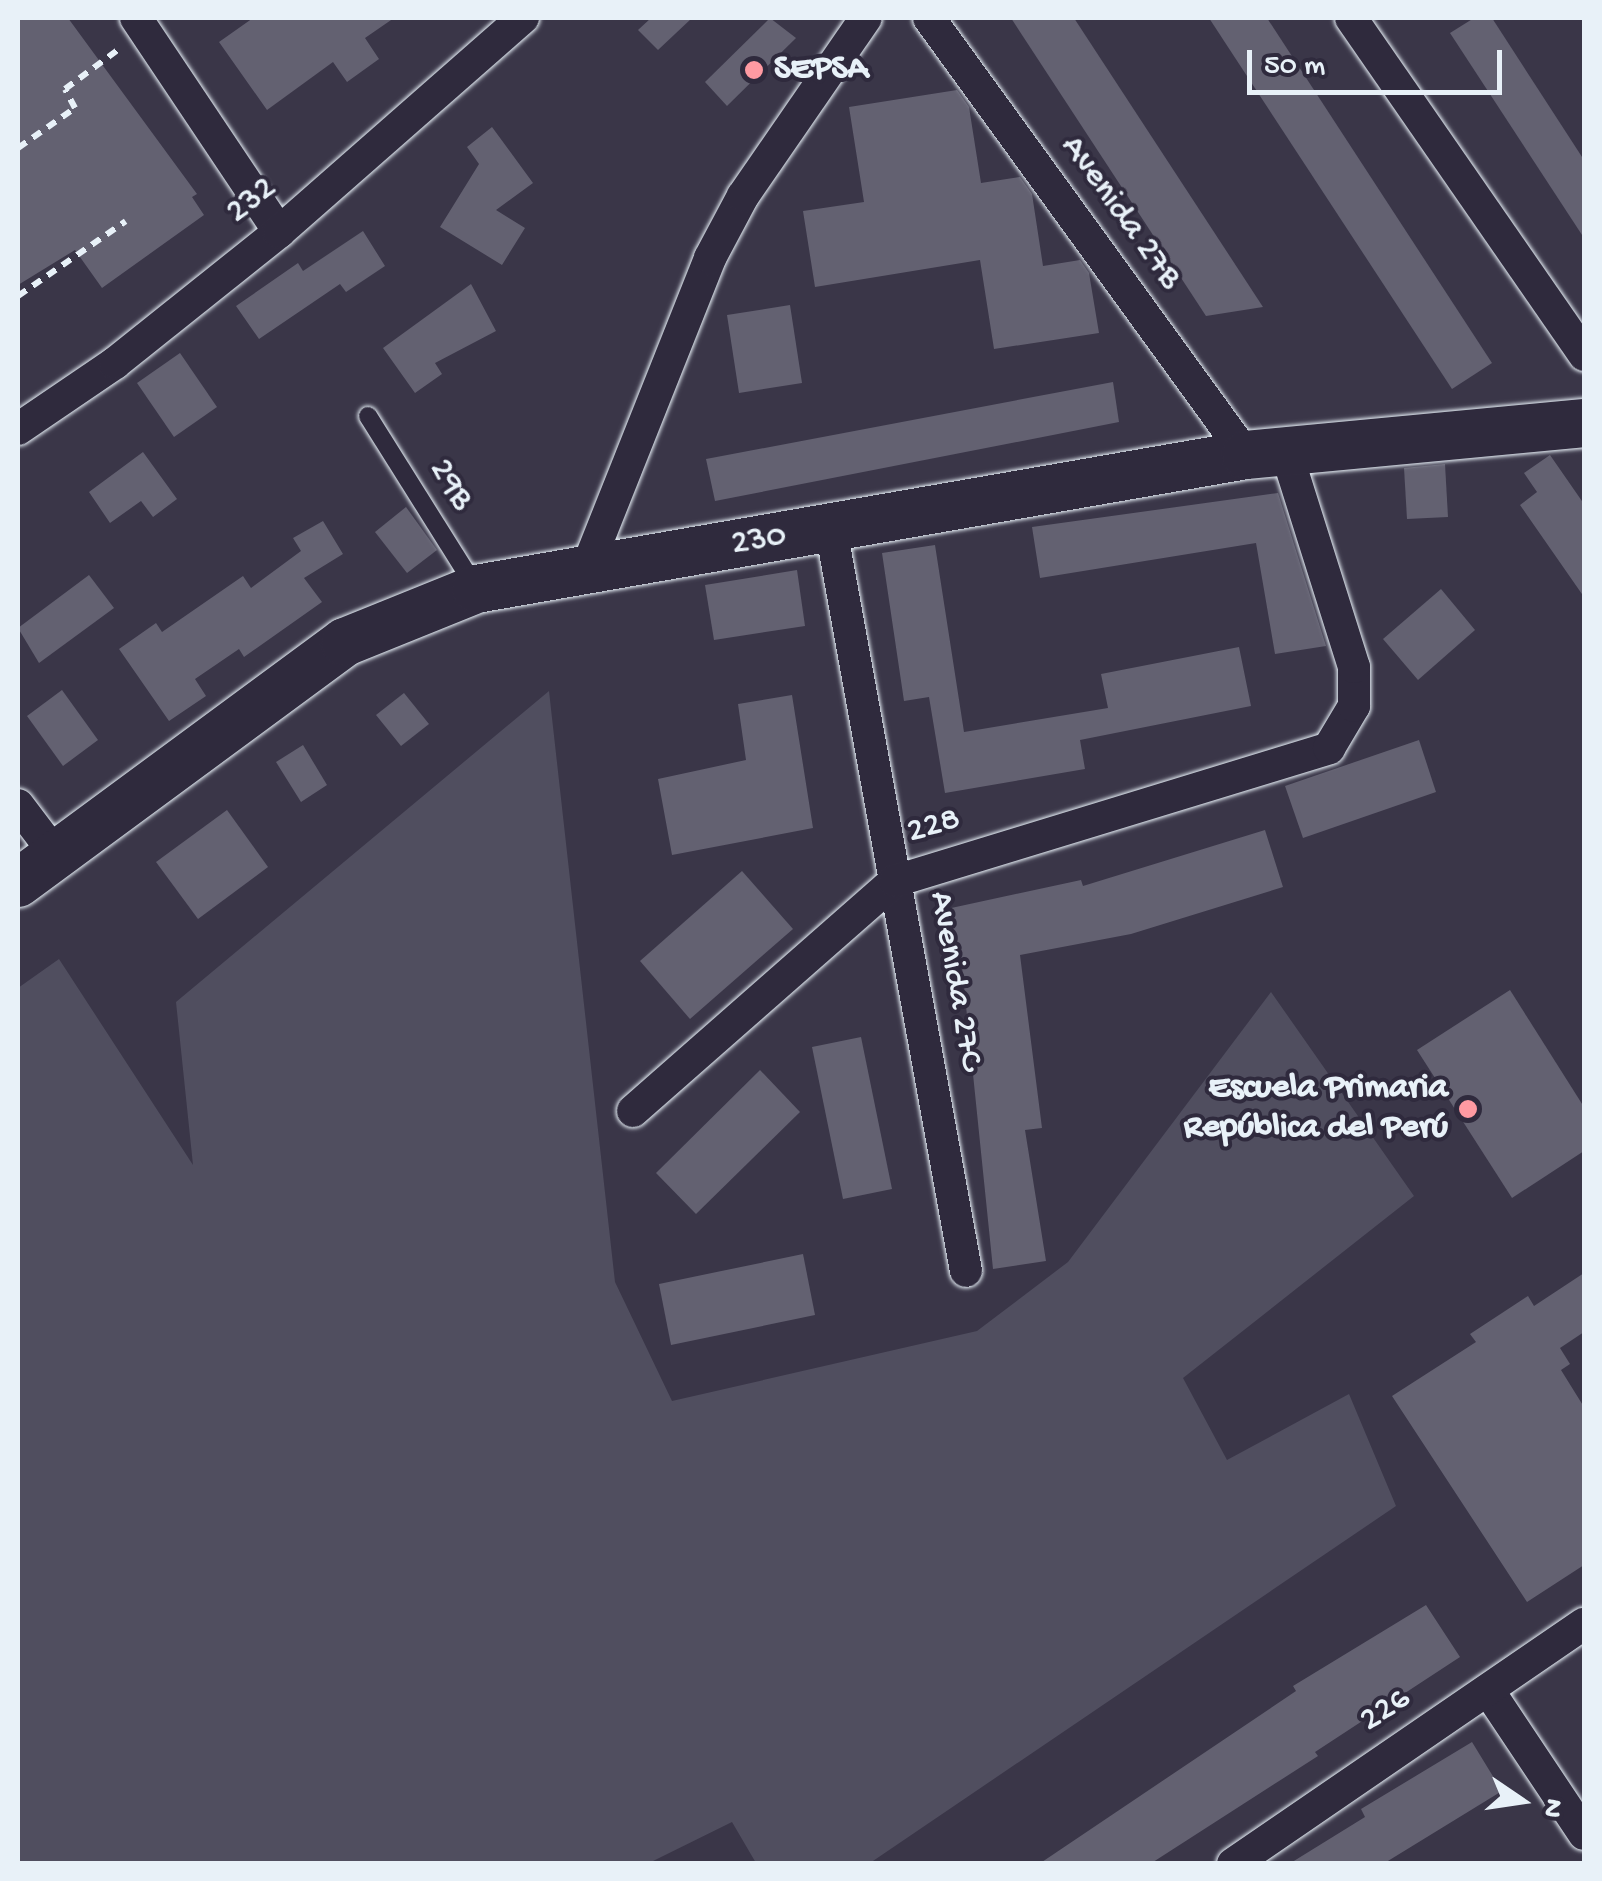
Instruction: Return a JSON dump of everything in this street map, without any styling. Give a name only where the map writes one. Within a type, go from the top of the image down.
[{"type":"street","name":"232","points":[[18,428],[115,363],[279,232],[523,18]]},
{"type":"street","points":[[586,570],[710,258],[743,196],[866,18]]},
{"type":"street","name":"Avenida 27B","points":[[929,18],[1266,453],[1354,666],[1354,706],[1329,748]]},
{"type":"street","points":[[1352,18],[1584,355]]},
{"type":"street","points":[[140,23],[279,232]]},
{"type":"street","name":"230","points":[[18,883],[345,642],[476,589],[1266,453],[1584,423]]},
{"type":"street","name":"Avenida 27C","points":[[831,529],[966,1271]]},
{"type":"street","name":"228","points":[[633,1111],[895,880],[1329,748]]},
{"type":"street","points":[[18,805],[56,856]]},
{"type":"street","name":"226","points":[[1234,1864],[1584,1624]]},
{"type":"street","points":[[1488,1690],[1584,1834]]},
{"type":"lane","name":"29B","points":[[368,416],[476,589]]},
{"type":"path","points":[[18,148],[75,108],[65,90],[140,23]]},
{"type":"path","points":[[18,296],[126,222]]},
{"type":"shaded area","points":[[549,691],[615,1282],[672,1401],[977,1331],[1068,1262],[1271,992],[1414,1196],[1183,1378],[1227,1460],[1349,1394],[1396,1506],[870,1863],[756,1863],[732,1822],[649,1863],[18,1863],[18,988],[59,959],[193,1165],[176,1002]]},
{"type":"building","points":[[18,18],[68,18],[197,194],[192,197],[204,215],[102,288],[75,250],[18,285]]},
{"type":"building","points":[[253,18],[394,18],[365,38],[379,59],[347,82],[333,62],[267,110],[219,42]]},
{"type":"building","points":[[651,18],[692,18],[658,50],[638,30]]},
{"type":"building","points":[[770,18],[796,38],[727,106],[705,82]]},
{"type":"building","points":[[1011,18],[1074,18],[1263,307],[1206,316]]},
{"type":"building","points":[[1209,18],[1267,18],[1492,363],[1452,389]]},
{"type":"building","points":[[1474,18],[1492,18],[1584,160],[1584,238],[1450,33]]},
{"type":"building","points":[[957,90],[969,107],[981,183],[1020,177],[1032,194],[1043,266],[1080,260],[1089,273],[1099,333],[994,349],[980,260],[815,287],[803,211],[864,202],[849,107]]},
{"type":"building","points":[[492,127],[533,183],[496,210],[525,228],[502,265],[440,227],[479,164],[467,147]]},
{"type":"building","points":[[363,231],[385,266],[346,292],[340,284],[259,339],[236,306],[298,263],[303,271]]},
{"type":"building","points":[[471,284],[496,331],[435,363],[442,374],[415,393],[383,348]]},
{"type":"building","points":[[790,305],[802,383],[739,393],[727,315]]},
{"type":"building","points":[[180,353],[217,407],[174,437],[137,383]]},
{"type":"building","points":[[1113,382],[1119,422],[715,501],[706,459]]},
{"type":"building","points":[[143,452],[177,499],[153,517],[141,501],[110,523],[89,492]]},
{"type":"building","points":[[1550,455],[1584,504],[1584,597],[1520,505],[1537,492],[1524,473]]},
{"type":"building","points":[[1445,464],[1448,517],[1407,519],[1404,468]]},
{"type":"building","points":[[1278,493],[1326,646],[1275,654],[1256,543],[1040,578],[1032,527]]},
{"type":"building","points":[[406,507],[437,550],[407,573],[375,532]]},
{"type":"building","points":[[323,521],[343,554],[304,578],[322,602],[244,657],[239,649],[195,679],[206,696],[169,721],[119,649],[156,623],[162,632],[243,576],[251,588],[301,551],[293,538]]},
{"type":"building","points":[[935,545],[964,732],[1108,708],[1101,674],[1239,647],[1251,706],[1080,740],[1085,769],[945,793],[929,697],[904,701],[882,553]]},
{"type":"building","points":[[797,570],[805,626],[714,640],[705,585]]},
{"type":"building","points":[[89,575],[114,608],[39,663],[18,628]]},
{"type":"building","points":[[1441,589],[1475,630],[1418,680],[1383,639]]},
{"type":"building","points":[[62,690],[98,740],[63,766],[27,716]]},
{"type":"building","points":[[404,693],[429,724],[401,746],[376,715]]},
{"type":"building","points":[[792,695],[813,828],[672,855],[658,779],[746,760],[738,704]]},
{"type":"building","points":[[1419,740],[1436,792],[1303,838],[1285,786]]},
{"type":"building","points":[[303,745],[327,785],[301,802],[276,762]]},
{"type":"building","points":[[227,810],[268,867],[198,919],[156,862]]},
{"type":"building","points":[[1265,830],[1283,887],[1131,934],[1020,955],[1042,1128],[1025,1130],[1046,1261],[993,1269],[962,967],[954,969],[942,910],[1081,880],[1083,886]]},
{"type":"building","points":[[742,871],[793,929],[690,1019],[640,961]]},
{"type":"building","points":[[1510,990],[1584,1107],[1584,1151],[1512,1198],[1417,1050]]},
{"type":"building","points":[[861,1037],[892,1189],[843,1199],[812,1047]]},
{"type":"building","points":[[760,1070],[800,1112],[696,1214],[656,1173]]},
{"type":"building","points":[[803,1254],[815,1315],[671,1345],[659,1284]]},
{"type":"building","points":[[1584,1273],[1584,1332],[1560,1348],[1570,1364],[1561,1370],[1584,1407],[1584,1565],[1527,1602],[1392,1396],[1476,1342],[1470,1334],[1528,1296],[1534,1306]]},
{"type":"building","points":[[1426,1605],[1460,1657],[1315,1752],[1318,1756],[1150,1864],[1039,1864],[1296,1691],[1293,1686]]},
{"type":"building","points":[[1472,1742],[1502,1791],[1383,1864],[1289,1864],[1365,1817],[1361,1809]]},
{"type":"place","name":"SEPSA","points":[[754,70]]},
{"type":"place","name":"Escuela Primaria República del Perú","points":[[1468,1109]]}]
